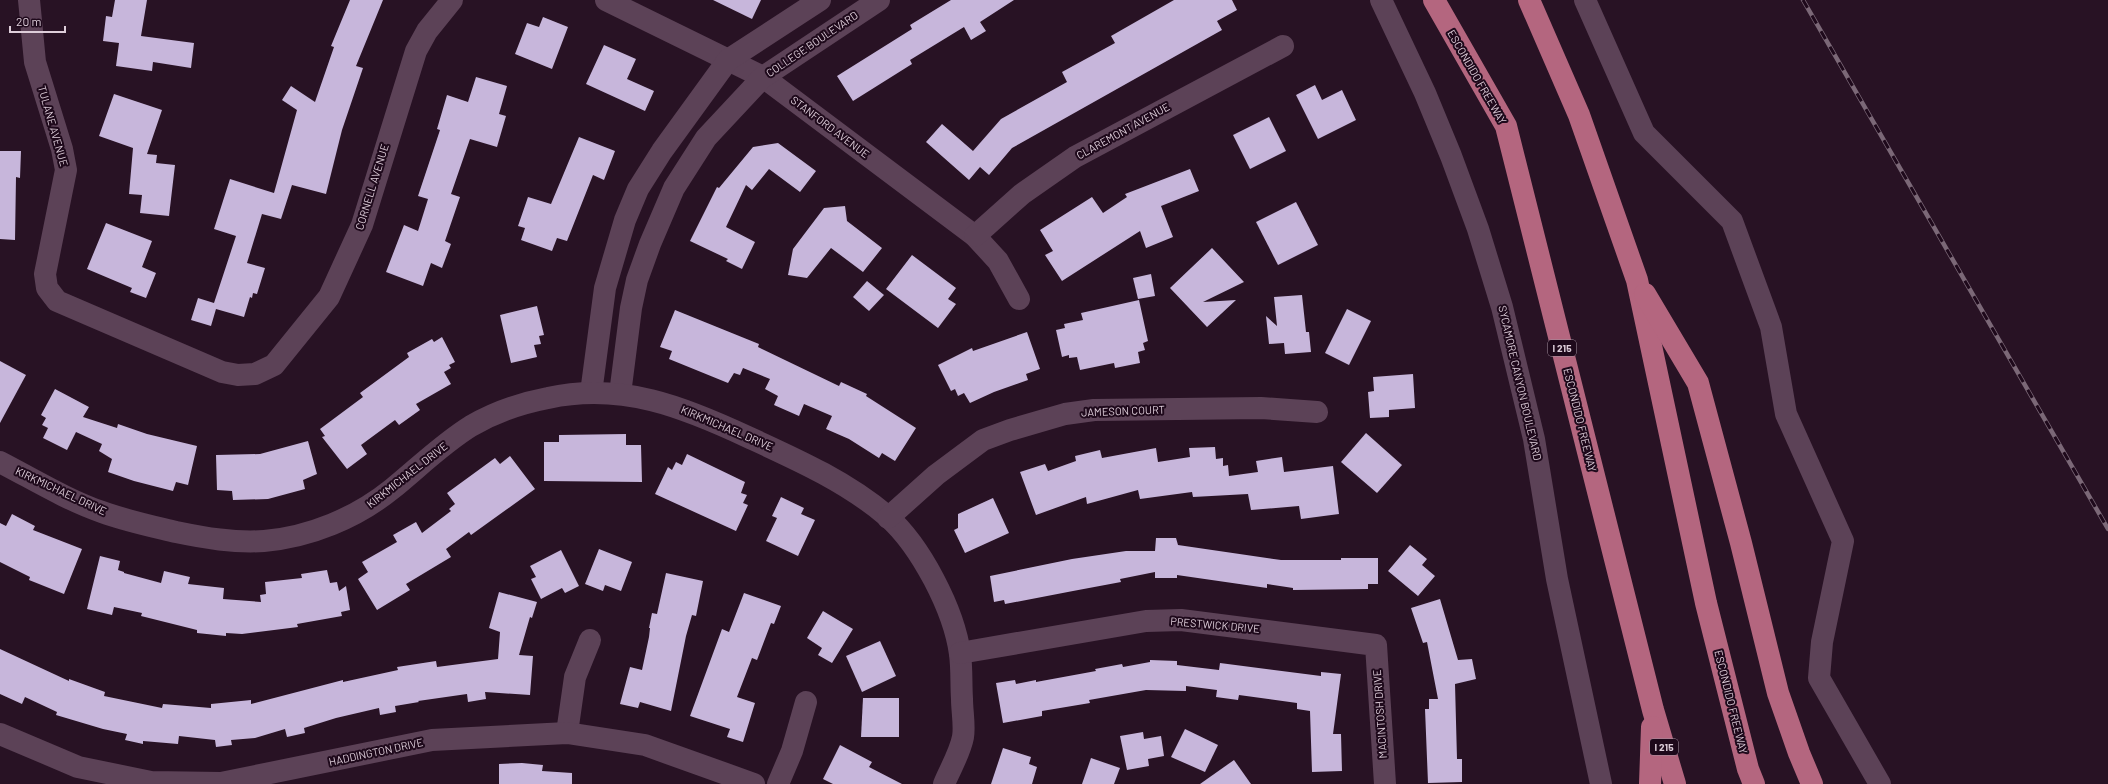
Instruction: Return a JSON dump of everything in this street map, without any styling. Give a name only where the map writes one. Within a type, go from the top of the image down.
[{"type":"highway","name":"ESCONDIDO FREEWAY","points":[[1434,0],[1506,126],[1653,710],[1675,784]]},
{"type":"highway","name":"ESCONDIDO FREEWAY","points":[[1529,0],[1579,115],[1637,280],[1706,603],[1754,784]]},
{"type":"highway","points":[[1637,280],[1698,383],[1741,543],[1778,693],[1799,753],[1812,784]]},
{"type":"highway","points":[[1650,784],[1653,710]]},
{"type":"street","name":"TULANE AVENUE","points":[[29,0],[35,62],[62,149],[66,170],[45,274]]},
{"type":"street","name":"CORNELL AVENUE","points":[[45,274],[47,288],[57,301],[222,372],[238,375],[255,374],[274,366],[329,297],[362,225],[416,51],[427,31],[452,0]]},
{"type":"street","name":"STANFORD AVENUE","points":[[606,0],[763,77],[975,236],[998,261],[1020,299]]},
{"type":"street","points":[[591,393],[605,288],[625,220],[638,188],[662,151],[728,60],[820,0]]},
{"type":"street","name":"COLLEGE BOULEVARD","points":[[620,394],[631,308],[637,280],[650,244],[674,188],[706,138],[763,77],[879,0]]},
{"type":"street","name":"SYCAMORE CANYON BOULEVARD","points":[[1381,0],[1425,93],[1452,156],[1478,229],[1502,307],[1534,439],[1557,579],[1601,784]]},
{"type":"street","points":[[1585,0],[1644,133],[1732,221],[1771,327],[1786,414],[1843,541],[1822,642],[1819,678],[1880,784]]},
{"type":"street","name":"CLAREMONT AVENUE","points":[[975,236],[1022,194],[1075,157],[1283,46]]},
{"type":"street","name":"KIRKMICHAEL DRIVE","points":[[0,462],[99,511],[135,523],[214,539],[243,542],[264,541],[315,530],[336,523],[368,506],[390,491],[431,456],[468,428],[489,416],[550,397],[591,393],[620,394],[644,397],[696,413],[801,461],[850,489],[888,518],[916,549],[935,583],[950,617],[960,653],[964,736],[944,784]]},
{"type":"street","name":"JAMESON COURT","points":[[888,518],[936,475],[983,440],[1010,430],[1065,414],[1094,410],[1261,408],[1317,412]]},
{"type":"street","name":"PRESTWICK DRIVE","points":[[960,653],[1146,620],[1181,620],[1376,645]]},
{"type":"street","points":[[567,733],[575,677],[590,640]]},
{"type":"street","name":"MACINTOSH DRIVE","points":[[1376,645],[1385,784]]},
{"type":"street","points":[[778,784],[792,751],[806,702]]},
{"type":"street","name":"HADDINGTON DRIVE","points":[[0,734],[78,767],[151,783],[221,784],[432,740],[567,733],[645,745],[754,784]]},
{"type":"building","points":[[115,0],[147,0],[141,36],[194,43],[191,68],[153,62],[152,71],[116,66],[119,43],[103,41],[106,16],[112,17]]},
{"type":"building","points":[[350,0],[383,0],[356,66],[363,68],[342,130],[326,194],[292,185],[281,219],[262,214],[247,263],[265,268],[257,294],[253,293],[252,298],[250,297],[244,317],[216,309],[211,326],[191,320],[198,298],[214,303],[236,236],[214,229],[230,179],[274,193],[297,110],[282,100],[291,86],[315,102],[334,47],[331,46]]},
{"type":"building","points":[[713,0],[761,0],[752,19]]},
{"type":"building","points":[[951,0],[1014,0],[980,22],[986,31],[971,40],[964,27],[910,60],[912,64],[853,101],[837,76],[912,29],[910,25]]},
{"type":"building","points":[[1174,0],[1232,0],[1237,10],[1217,21],[1222,30],[1012,148],[989,175],[980,167],[969,180],[926,142],[942,124],[973,151],[1001,119],[1067,82],[1062,72],[1115,43],[1111,36]]},
{"type":"building","points":[[543,17],[568,27],[552,69],[515,54],[527,23],[539,27]]},
{"type":"building","points":[[604,45],[636,59],[627,79],[654,91],[645,111],[586,84]]},
{"type":"building","points":[[476,77],[507,86],[499,114],[506,116],[497,147],[470,139],[451,194],[460,197],[445,241],[451,244],[442,268],[431,263],[423,286],[386,272],[404,225],[418,231],[428,199],[418,196],[440,130],[437,129],[447,95],[468,102]]},
{"type":"building","points":[[1315,85],[1322,100],[1342,90],[1356,120],[1318,139],[1296,95]]},
{"type":"building","points":[[114,94],[162,110],[147,154],[157,155],[156,163],[175,165],[169,216],[140,213],[142,195],[129,194],[133,148],[99,136]]},
{"type":"building","points":[[1269,117],[1286,151],[1250,169],[1233,135]]},
{"type":"building","points":[[579,137],[615,151],[604,180],[593,175],[567,241],[557,238],[552,251],[521,240],[525,228],[518,226],[528,197],[551,204]]},
{"type":"building","points":[[778,143],[816,171],[800,192],[769,169],[752,190],[746,185],[726,227],[755,242],[742,269],[726,261],[728,259],[690,241],[717,187],[719,188],[753,147]]},
{"type":"building","points":[[0,151],[21,151],[20,178],[16,177],[15,240],[0,239]]},
{"type":"building","points":[[1190,169],[1199,191],[1161,206],[1173,237],[1146,248],[1140,231],[1062,281],[1045,255],[1053,251],[1040,230],[1092,197],[1103,213],[1127,197],[1125,194]]},
{"type":"building","points":[[1296,202],[1318,245],[1278,265],[1256,222]]},
{"type":"building","points":[[845,206],[847,221],[882,248],[863,272],[831,248],[807,278],[788,275],[793,249],[824,208]]},
{"type":"building","points":[[106,223],[152,241],[142,267],[156,273],[146,298],[130,292],[132,288],[87,269]]},
{"type":"building","points":[[1212,248],[1244,282],[1203,302],[1236,300],[1207,327],[1170,288]]},
{"type":"building","points":[[912,255],[956,288],[948,299],[956,304],[938,328],[886,289]]},
{"type":"building","points":[[1151,274],[1155,296],[1138,299],[1133,278]]},
{"type":"building","points":[[867,281],[884,295],[869,311],[853,297]]},
{"type":"building","points":[[1302,295],[1306,332],[1309,332],[1311,352],[1285,354],[1284,343],[1269,344],[1266,316],[1277,326],[1274,297]]},
{"type":"building","points":[[1139,300],[1148,341],[1143,343],[1145,350],[1138,352],[1140,363],[1115,368],[1114,363],[1080,370],[1077,357],[1069,358],[1069,355],[1062,357],[1056,330],[1065,328],[1064,324],[1083,320],[1081,313]]},
{"type":"building","points":[[537,306],[544,335],[539,336],[541,344],[534,345],[537,357],[511,363],[500,315]]},
{"type":"building","points":[[1347,309],[1371,321],[1349,365],[1325,353]]},
{"type":"building","points":[[675,310],[759,344],[758,347],[839,386],[841,382],[867,394],[866,396],[916,428],[895,461],[882,453],[879,458],[849,439],[826,429],[832,416],[804,404],[799,416],[774,405],[778,396],[765,389],[770,379],[743,368],[740,375],[734,373],[728,383],[669,359],[672,351],[660,347]]},
{"type":"building","points":[[1027,332],[1040,369],[1026,374],[1028,380],[994,392],[970,403],[964,393],[958,396],[955,389],[951,391],[938,365],[972,348],[973,351]]},
{"type":"building","points":[[442,337],[455,362],[449,365],[451,368],[444,372],[451,384],[416,404],[420,410],[399,425],[395,420],[361,445],[367,454],[347,469],[322,437],[325,436],[320,429],[363,397],[360,393],[409,357],[407,353],[432,339],[434,342]]},
{"type":"building","points":[[0,361],[26,375],[0,423]]},
{"type":"building","points":[[1413,374],[1415,408],[1389,410],[1389,417],[1370,418],[1368,392],[1374,391],[1373,377]]},
{"type":"building","points":[[55,389],[89,407],[83,417],[117,428],[118,424],[147,434],[197,446],[188,485],[176,482],[173,491],[134,481],[108,472],[112,459],[99,451],[102,444],[76,432],[67,450],[43,438],[48,428],[42,425],[46,418],[41,415]]},
{"type":"building","points":[[1366,433],[1402,465],[1377,493],[1341,462]]},
{"type":"building","points":[[626,434],[626,445],[641,445],[642,482],[544,481],[544,442],[559,442],[559,435]]},
{"type":"building","points":[[308,441],[317,474],[303,480],[305,489],[268,499],[233,500],[232,491],[217,490],[216,455],[260,454]]},
{"type":"building","points":[[1215,447],[1216,459],[1223,458],[1223,466],[1228,465],[1229,476],[1258,472],[1256,461],[1282,457],[1284,472],[1333,466],[1339,514],[1301,519],[1299,506],[1251,510],[1248,494],[1193,497],[1192,492],[1140,499],[1138,490],[1087,504],[1086,497],[1036,515],[1020,472],[1045,464],[1048,471],[1076,461],[1075,456],[1100,450],[1102,458],[1156,448],[1158,462],[1190,457],[1189,448]]},
{"type":"building","points":[[687,454],[745,482],[741,493],[747,495],[743,503],[748,505],[736,531],[655,494],[668,467],[672,470],[676,462],[682,465]]},
{"type":"building","points":[[510,456],[535,489],[471,535],[469,532],[446,549],[451,557],[406,584],[410,590],[377,610],[358,579],[368,572],[362,562],[397,542],[393,535],[416,522],[422,533],[451,511],[449,509],[455,504],[447,493],[495,458],[500,464]]},
{"type":"building","points":[[781,497],[804,508],[801,514],[815,520],[798,556],[766,541],[777,518],[772,516]]},
{"type":"building","points":[[993,498],[1009,533],[965,553],[954,530],[958,528],[958,514]]},
{"type":"building","points":[[12,514],[35,526],[33,530],[82,549],[64,594],[29,580],[30,577],[0,562],[0,523],[6,526]]},
{"type":"building","points":[[1156,538],[1176,538],[1178,545],[1281,560],[1341,560],[1341,558],[1378,558],[1378,584],[1368,584],[1368,589],[1293,590],[1293,588],[1267,584],[1267,588],[1177,575],[1177,578],[1155,578],[1155,572],[1120,579],[1121,582],[1005,604],[1004,600],[994,602],[990,576],[1072,559],[1126,551],[1155,551]]},
{"type":"building","points":[[1410,545],[1427,559],[1422,565],[1435,576],[1418,596],[1388,571]]},
{"type":"building","points":[[599,549],[632,562],[621,591],[605,585],[603,591],[585,584]]},
{"type":"building","points":[[561,550],[579,586],[565,593],[562,588],[541,599],[531,579],[536,577],[530,566]]},
{"type":"building","points":[[100,556],[120,561],[118,570],[124,573],[161,583],[164,571],[190,577],[188,584],[224,588],[223,599],[261,602],[260,595],[266,594],[265,582],[302,578],[301,574],[327,570],[330,583],[337,582],[339,591],[346,586],[350,610],[341,612],[342,616],[297,624],[298,627],[242,634],[226,633],[226,636],[197,633],[197,630],[141,616],[142,613],[114,607],[112,615],[87,609]]},
{"type":"building","points":[[666,573],[703,581],[696,616],[692,615],[686,636],[671,711],[640,702],[638,708],[620,704],[630,667],[642,670],[652,613],[657,614]]},
{"type":"building","points":[[499,592],[537,602],[532,618],[530,617],[519,655],[533,656],[530,695],[485,692],[486,699],[468,702],[467,694],[418,701],[419,702],[395,706],[396,712],[380,715],[379,708],[336,718],[304,728],[305,733],[287,737],[285,729],[255,738],[231,740],[232,745],[216,747],[215,740],[179,736],[178,744],[143,741],[143,744],[125,740],[127,734],[103,729],[56,715],[57,712],[25,697],[22,704],[0,694],[0,649],[69,681],[69,679],[105,692],[104,696],[162,708],[163,704],[211,708],[211,704],[251,700],[251,704],[343,680],[343,682],[398,670],[397,667],[436,661],[437,667],[498,659],[500,632],[489,628]]},
{"type":"building","points":[[744,593],[781,606],[774,624],[771,623],[757,660],[752,658],[737,697],[755,703],[743,742],[727,737],[730,729],[690,716],[722,629],[729,632]]},
{"type":"building","points":[[1440,599],[1458,660],[1472,659],[1476,679],[1455,684],[1457,759],[1462,759],[1462,782],[1428,783],[1425,709],[1429,709],[1429,699],[1438,699],[1427,642],[1423,643],[1411,608]]},
{"type":"building","points":[[823,611],[853,629],[832,663],[818,655],[822,648],[807,638]]},
{"type":"building","points":[[880,641],[896,676],[862,692],[846,656]]},
{"type":"building","points":[[1150,660],[1177,661],[1177,665],[1219,670],[1220,663],[1321,676],[1321,672],[1341,674],[1333,734],[1341,734],[1342,771],[1312,772],[1310,711],[1297,709],[1297,703],[1239,695],[1238,700],[1216,697],[1217,690],[1186,686],[1186,691],[1146,690],[1089,700],[1090,703],[1042,711],[1042,716],[1003,723],[996,683],[1015,680],[1016,684],[1036,680],[1036,682],[1096,671],[1095,669],[1122,664],[1123,667],[1150,662]]},
{"type":"building","points":[[863,698],[899,698],[899,737],[861,737]]},
{"type":"building","points":[[1185,729],[1218,745],[1205,772],[1171,757]]},
{"type":"building","points":[[1143,732],[1144,739],[1161,736],[1164,756],[1148,759],[1149,766],[1127,770],[1120,736]]},
{"type":"building","points":[[840,745],[872,762],[869,767],[902,784],[833,784],[823,779]]},
{"type":"building","points":[[1003,748],[1031,757],[1029,764],[1037,767],[1032,784],[991,784]]},
{"type":"building","points":[[1091,758],[1120,768],[1114,784],[1082,784]]},
{"type":"building","points":[[1234,760],[1251,784],[1200,784]]},
{"type":"building","points":[[522,763],[543,765],[542,771],[572,773],[572,784],[499,784],[499,764]]},
{"type":"railway","points":[[1803,0],[2108,529]]}]
